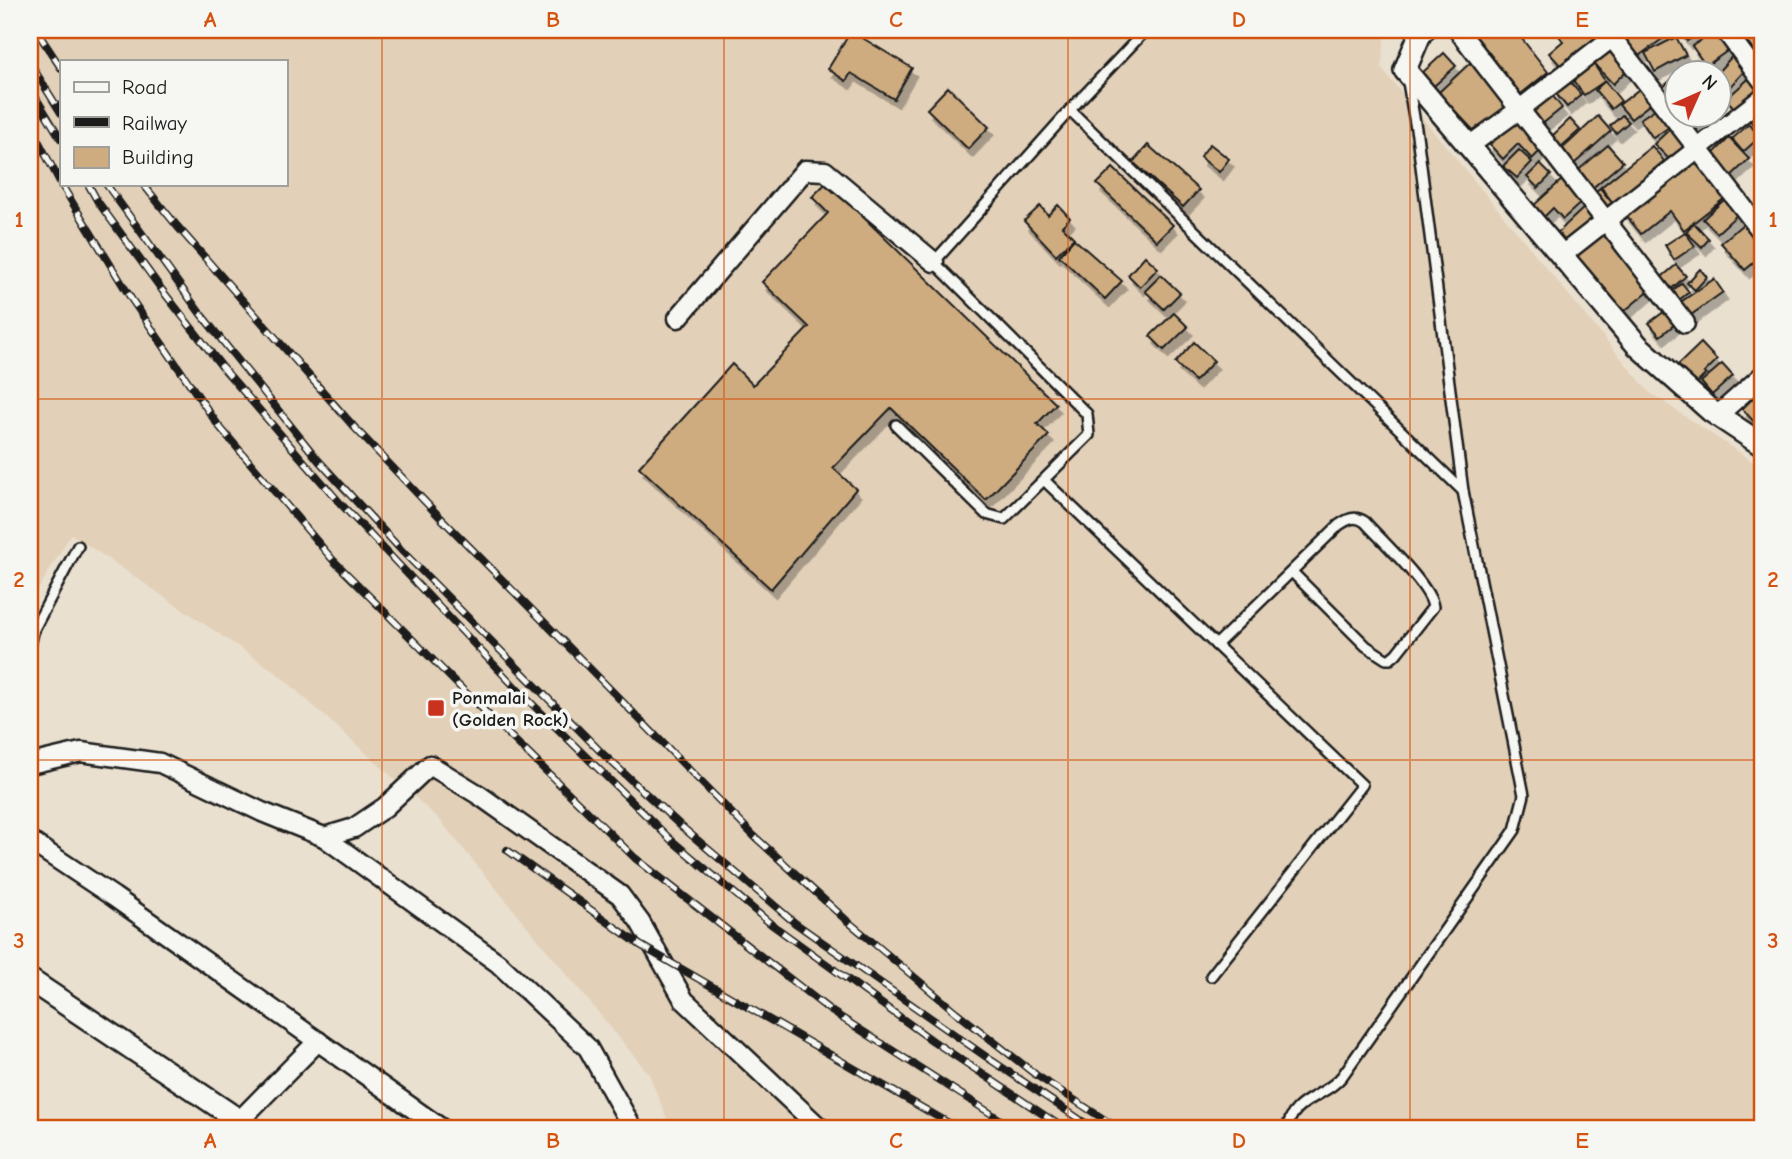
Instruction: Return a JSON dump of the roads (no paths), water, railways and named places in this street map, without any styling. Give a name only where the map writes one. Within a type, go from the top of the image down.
[{"type":"street","points":[[1424,30],[1405,70],[1639,346],[1711,411],[1762,444]]},
{"type":"street","points":[[1458,30],[1685,323]]},
{"type":"street","points":[[1725,30],[1762,80]]},
{"type":"street","points":[[1469,146],[1520,110],[1613,32],[1762,232]]},
{"type":"street","points":[[1562,255],[1762,98]]},
{"type":"street","points":[[678,318],[805,170],[825,171],[934,261]]},
{"type":"street","points":[[1718,415],[1762,376]]},
{"type":"street","points":[[30,764],[80,752],[160,763],[262,812],[324,837],[498,963],[588,1048],[633,1129]]},
{"type":"street","points":[[324,837],[354,828],[385,807],[430,765],[479,795],[620,895],[640,922],[684,1000],[821,1129]]},
{"type":"street","points":[[30,841],[114,897],[442,1129]]},
{"type":"street","points":[[30,980],[245,1125],[318,1041]]},
{"type":"lane","points":[[896,425],[986,514],[1004,519],[1089,436],[1087,414],[934,261],[1146,30]]},
{"type":"lane","points":[[1288,1129],[1289,1121],[1297,1110],[1340,1080],[1515,830],[1524,795],[1463,491],[1417,135],[1405,70]]},
{"type":"lane","points":[[1070,110],[1463,491]]},
{"type":"lane","points":[[1044,480],[1362,785],[1211,976]]},
{"type":"lane","points":[[1216,645],[1339,525],[1351,518],[1359,518],[1365,522],[1412,572],[1429,595],[1433,607],[1396,654],[1386,659],[1366,646],[1292,572]]},
{"type":"lane","points":[[30,645],[34,629],[78,546]]},
{"type":"railway","points":[[36,30],[60,66]]},
{"type":"railway","points":[[30,63],[60,111]]},
{"type":"railway","points":[[30,88],[60,137]]},
{"type":"railway","points":[[30,125],[60,182]]},
{"type":"railway","points":[[62,186],[132,300],[218,425],[333,560],[456,683],[635,858],[831,1011],[1015,1129]]},
{"type":"railway","points":[[89,186],[162,290],[223,368],[340,503],[518,690],[670,839],[771,924],[933,1041],[1065,1129]]},
{"type":"railway","points":[[107,186],[200,313],[319,461],[403,552],[604,755],[681,826],[795,923],[1094,1129]]},
{"type":"railway","points":[[145,186],[355,428],[754,836],[845,919],[956,1012],[1036,1075],[1119,1129]]},
{"type":"railway","points":[[507,850],[640,945],[959,1129]]},
{"type":"place","name":"Ponmalai (Golden Rock)","points":[[436,708]]}]
